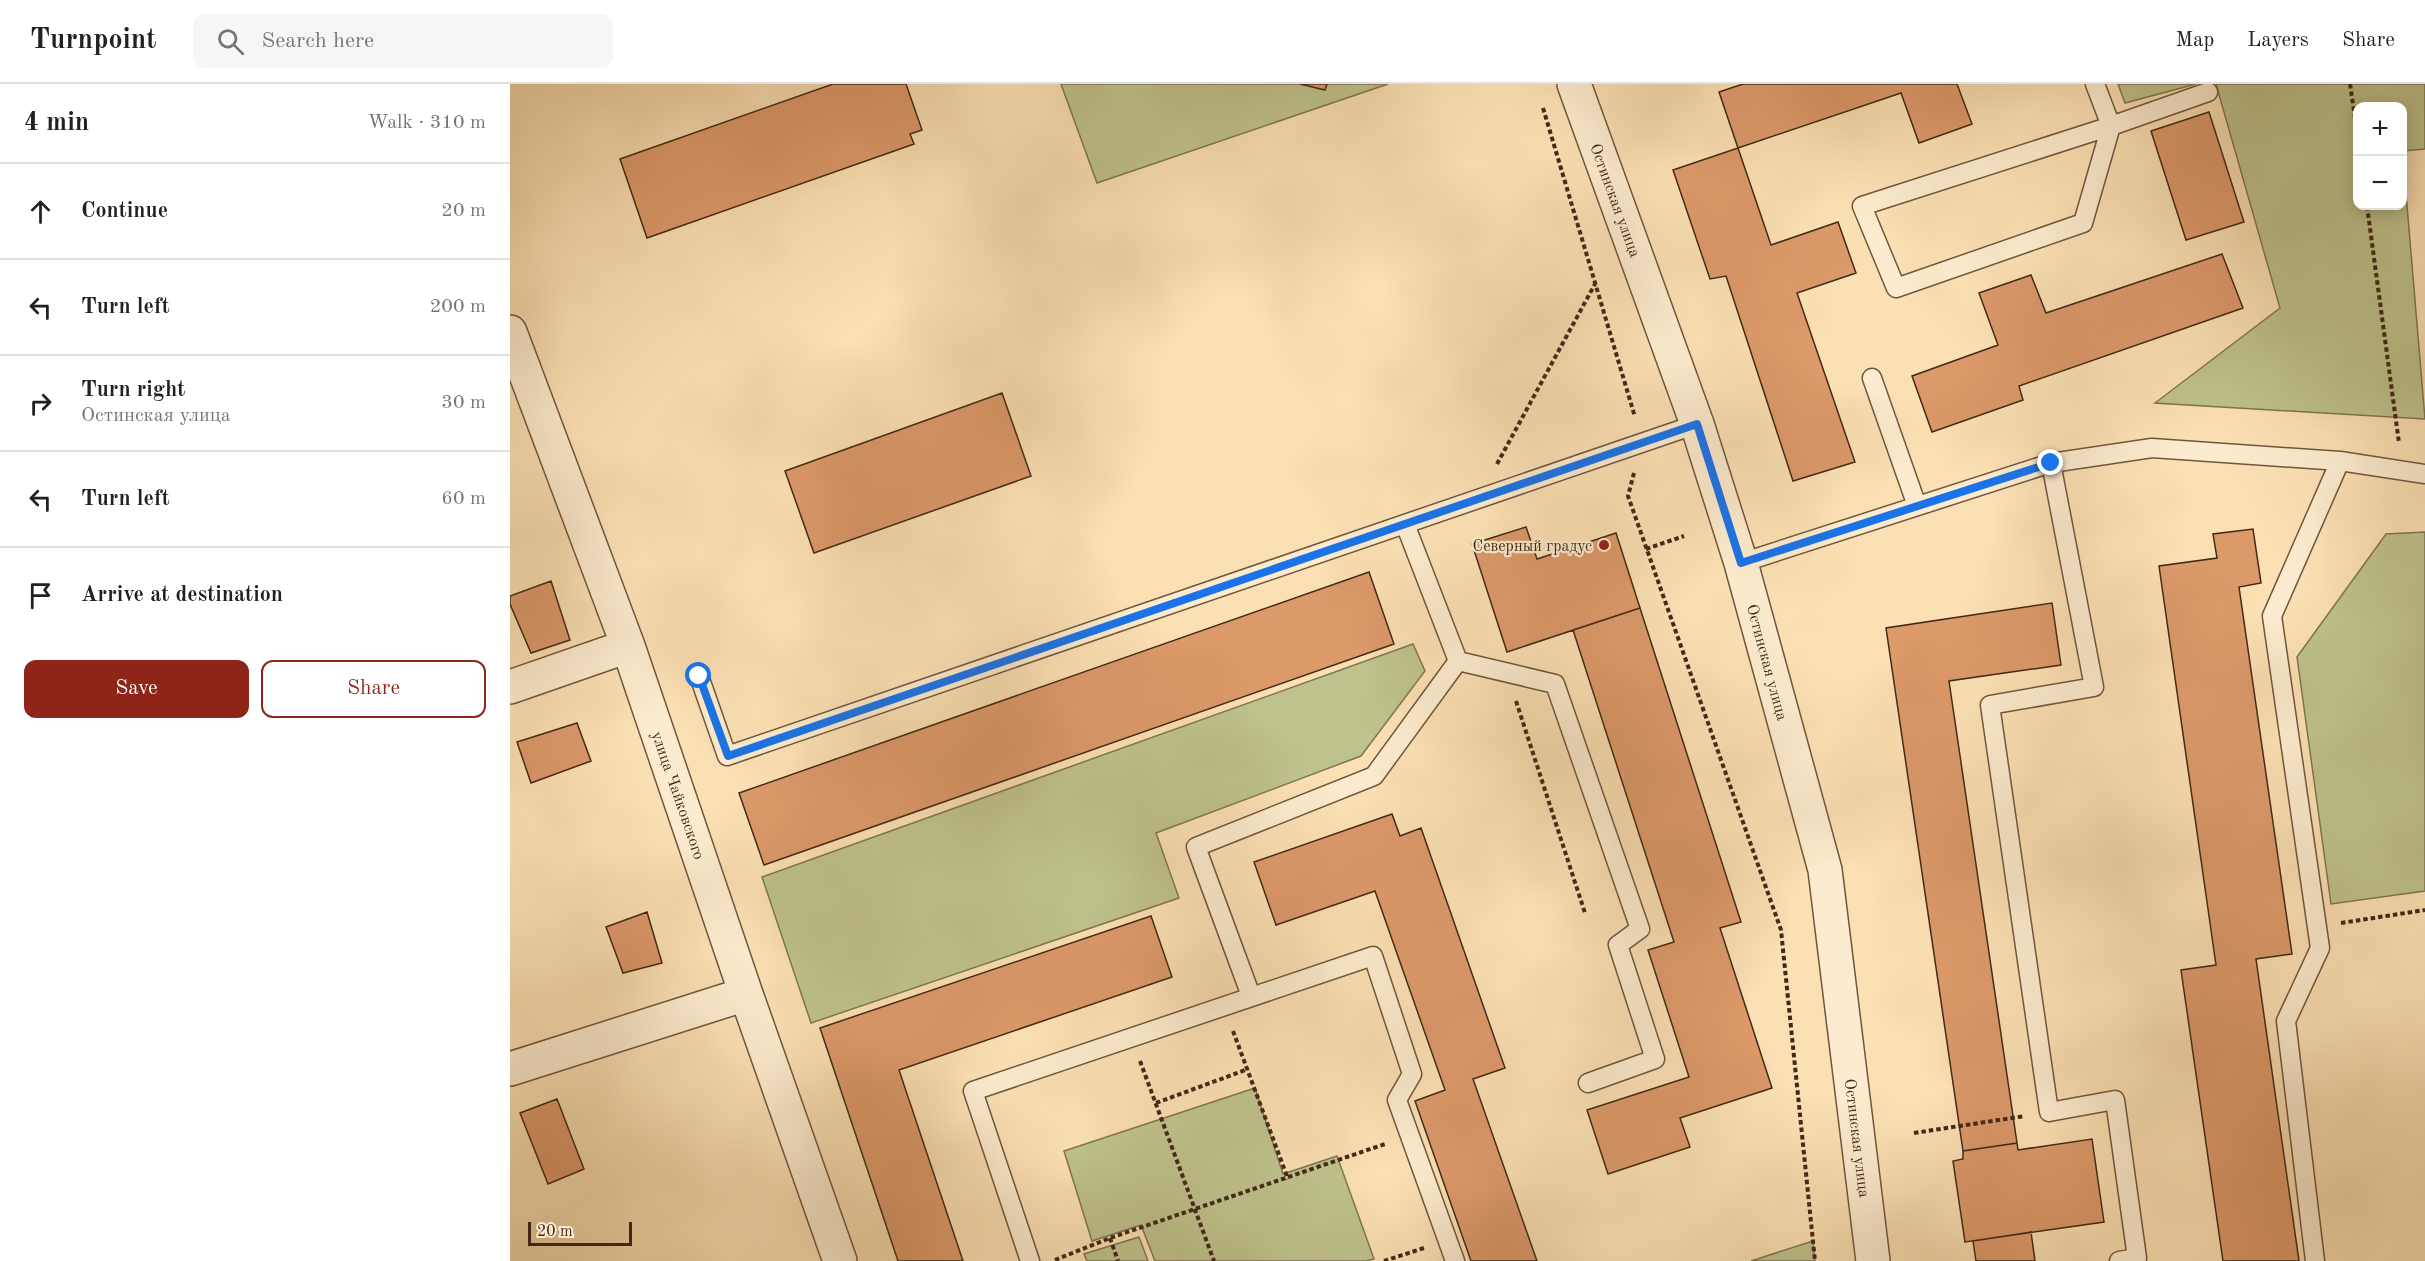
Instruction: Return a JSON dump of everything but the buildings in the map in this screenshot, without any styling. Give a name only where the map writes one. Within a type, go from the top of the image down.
[{"type":"street","name":"Остинская улица","points":[[1574,84],[1697,424],[1741,563],[1825,870],[1873,1261]]},
{"type":"street","name":"улица Чайковского","points":[[510,332],[628,646],[746,994],[840,1261]]},
{"type":"street","points":[[510,687],[628,646]]},
{"type":"street","points":[[510,1069],[746,994]]},
{"type":"lane","points":[[2095,84],[2111,126],[2083,223],[1896,288],[1862,206],[2111,126],[2208,92]]},
{"type":"lane","points":[[1872,378],[1917,506]]},
{"type":"lane","points":[[699,676],[728,756],[1697,424]]},
{"type":"lane","points":[[1741,563],[2051,463],[2152,448],[2340,461],[2425,474]]},
{"type":"lane","points":[[2314,1261],[2286,1021],[2320,948],[2272,616],[2340,461]]},
{"type":"lane","points":[[2051,463],[2094,687],[1990,705],[2049,1113],[2115,1100],[2138,1258],[2119,1261]]},
{"type":"lane","points":[[1405,524],[1458,661]]},
{"type":"lane","points":[[1458,661],[1555,684],[1640,929],[1618,945],[1655,1059],[1588,1083]]},
{"type":"lane","points":[[1251,996],[1196,847],[1374,776],[1458,661]]},
{"type":"lane","points":[[1030,1261],[973,1091],[1373,956],[1412,1074],[1397,1100],[1455,1261]]},
{"type":"path","points":[[2350,84],[2353,104]]},
{"type":"path","points":[[1543,106],[1643,443],[1628,496],[1781,930],[1815,1261]]},
{"type":"path","points":[[2368,210],[2403,471]]},
{"type":"path","points":[[1478,499],[1595,283]]},
{"type":"path","points":[[1647,549],[1684,536]]},
{"type":"path","points":[[1506,672],[1586,913]]},
{"type":"path","points":[[2317,926],[2425,910]]},
{"type":"path","points":[[1224,1008],[1288,1179]]},
{"type":"path","points":[[1132,1038],[1214,1261]]},
{"type":"path","points":[[1156,1103],[1248,1069]]},
{"type":"path","points":[[1914,1133],[2049,1113]]},
{"type":"path","points":[[1052,1261],[1110,1238],[1409,1136]]},
{"type":"path","points":[[1110,1238],[1118,1261]]},
{"type":"path","points":[[1384,1261],[1447,1241]]},
{"type":"green space","points":[[1061,84],[1388,84],[1097,183]]},
{"type":"green space","points":[[2118,84],[2196,84],[2125,103]]},
{"type":"green space","points":[[2216,84],[2425,84],[2425,149],[2407,151],[2407,102],[2353,102],[2353,210],[2407,210],[2407,205],[2425,419],[2155,403],[2280,308]]},
{"type":"green space","points":[[2425,532],[2425,891],[2331,904],[2297,657],[2386,534]]},
{"type":"green space","points":[[1413,644],[1425,671],[1361,756],[1156,833],[1179,898],[811,1023],[762,877]]},
{"type":"green space","points":[[1255,1088],[1283,1174],[1337,1156],[1374,1259],[1366,1261],[1155,1261],[1141,1225],[1092,1241],[1064,1151]]},
{"type":"green space","points":[[1139,1237],[1148,1261],[1087,1261],[1084,1254]]},
{"type":"green space","points":[[1813,1241],[1815,1261],[1751,1261]]},
{"type":"place","name":"Северный градус","points":[[1604,545]]},
{"type":"route","points":[[699,676],[728,756],[1697,424],[1741,563],[2051,463]]}]
